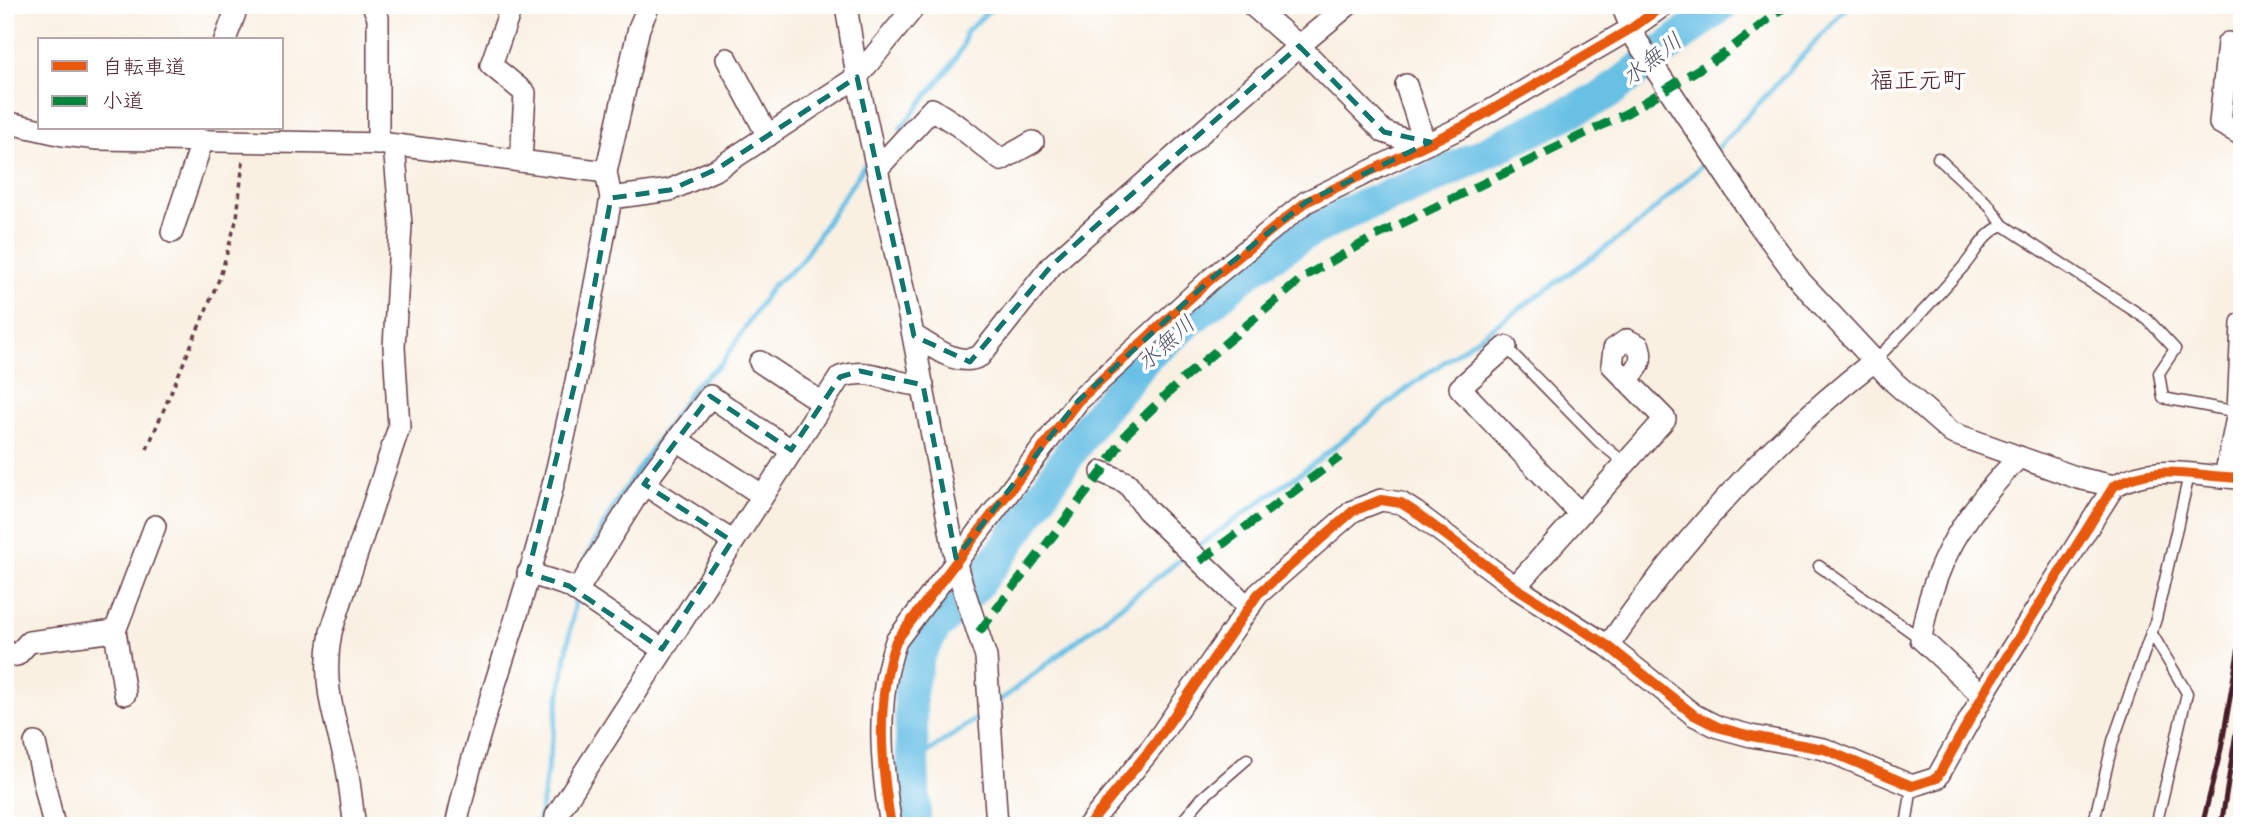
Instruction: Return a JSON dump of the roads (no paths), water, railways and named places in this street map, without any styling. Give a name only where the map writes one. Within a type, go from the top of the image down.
[{"type":"street","points":[[226,38],[238,5]]},
{"type":"street","points":[[355,826],[345,757],[330,711],[326,656],[331,632],[399,427],[394,347],[401,225],[386,144],[378,18],[373,5]]},
{"type":"street","points":[[512,5],[491,65],[525,93],[521,162]]},
{"type":"street","points":[[456,826],[469,764],[542,527],[579,367],[611,198],[606,172],[639,28],[649,5]]},
{"type":"street","points":[[846,5],[858,77],[914,336],[957,565],[975,615],[986,657],[997,826]]},
{"type":"street","points":[[611,198],[670,190],[717,169],[858,77],[916,5]]},
{"type":"street","points":[[1252,5],[1298,46],[1384,132],[1403,139],[1427,141]]},
{"type":"street","points":[[914,336],[960,360],[970,362],[980,356],[1052,265],[1298,46],[1348,5]]},
{"type":"street","points":[[1622,5],[1633,33],[1664,82],[1801,282],[1873,362],[1952,433],[2078,478],[2114,486]]},
{"type":"street","points":[[891,826],[883,779],[883,704],[888,661],[895,641],[957,565],[1078,401],[1191,296],[1306,202],[1427,141],[1464,126],[1633,33],[1664,5]]},
{"type":"street","points":[[2228,43],[2220,122],[2242,135]]},
{"type":"street","points":[[727,59],[768,136]]},
{"type":"street","points":[[1406,85],[1427,141]]},
{"type":"street","points":[[878,168],[932,109],[1002,160],[1033,142]]},
{"type":"street","points":[[5,122],[38,128]]},
{"type":"street","points":[[46,130],[87,138],[194,134],[246,140],[386,144],[606,172]]},
{"type":"street","points":[[172,232],[200,148],[194,134]]},
{"type":"street","points":[[1088,826],[1153,747],[1258,594],[1353,511],[1381,500],[1401,503],[1416,512],[1516,587],[1608,646],[1694,715],[1718,727],[1824,749],[1912,786],[1937,778],[1983,696],[2114,486],[2133,475],[2156,470],[2233,477],[2242,323]]},
{"type":"street","points":[[1506,347],[1460,388],[1580,514]]},
{"type":"street","points":[[760,362],[821,402]]},
{"type":"street","points":[[1608,646],[1654,580],[1707,518],[1800,421],[1873,362]]},
{"type":"street","points":[[555,826],[556,816],[821,402],[840,377],[860,371],[911,385],[923,385]]},
{"type":"street","points":[[1516,587],[1665,419],[1626,380]]},
{"type":"street","points":[[577,591],[644,484],[710,396],[791,450]]},
{"type":"street","points":[[677,440],[762,495]]},
{"type":"street","points":[[1983,696],[1921,639],[1927,599],[1950,546],[1988,489],[2019,457]]},
{"type":"street","points":[[1102,472],[1127,483],[1147,510],[1249,608]]},
{"type":"street","points":[[644,484],[732,541]]},
{"type":"street","points":[[125,694],[115,631],[155,526]]},
{"type":"street","points":[[528,573],[577,591],[663,649]]},
{"type":"street","points":[[5,657],[17,656],[30,642],[115,631]]},
{"type":"street","points":[[35,743],[54,826]]},
{"type":"lane","points":[[1938,158],[1989,205],[2003,225],[2148,320],[2175,349],[2160,373],[2163,398],[2238,412]]},
{"type":"lane","points":[[1873,362],[1912,325],[1965,264],[1988,231],[2003,225]]},
{"type":"lane","points":[[1506,347],[1598,442],[1625,463]]},
{"type":"lane","points":[[2092,826],[2113,741],[2151,632],[2189,475]]},
{"type":"lane","points":[[1819,566],[1921,639]]},
{"type":"lane","points":[[2151,632],[2187,693],[2157,826]]},
{"type":"lane","points":[[1178,826],[1202,798],[1247,759]]},
{"type":"lane","points":[[1906,826],[1912,786]]},
{"type":"waterway","points":[[900,129],[950,67],[963,46],[966,32],[995,5]]},
{"type":"waterway","name":"水無川","points":[[915,826],[910,692],[919,654],[935,628],[974,588],[1004,550],[1090,424],[1147,356],[1250,270],[1301,236],[1353,210],[1425,182],[1607,94],[1722,5]]},
{"type":"waterway","points":[[1716,150],[1849,5]]},
{"type":"waterway","points":[[1194,549],[1309,467],[1413,384],[1636,226],[1710,158]]},
{"type":"waterway","points":[[586,557],[620,496],[695,385],[723,362],[772,286],[799,264],[868,160]]},
{"type":"waterway","points":[[997,703],[1186,555]]},
{"type":"waterway","points":[[538,826],[576,596]]},
{"type":"waterway","points":[[912,763],[983,714]]},
{"type":"railway","points":[[2202,826],[2221,749],[2242,630]]},
{"type":"railway","points":[[2221,826],[2242,695]]},
{"type":"district","name":"福正元町","points":[[1918,80]]}]
